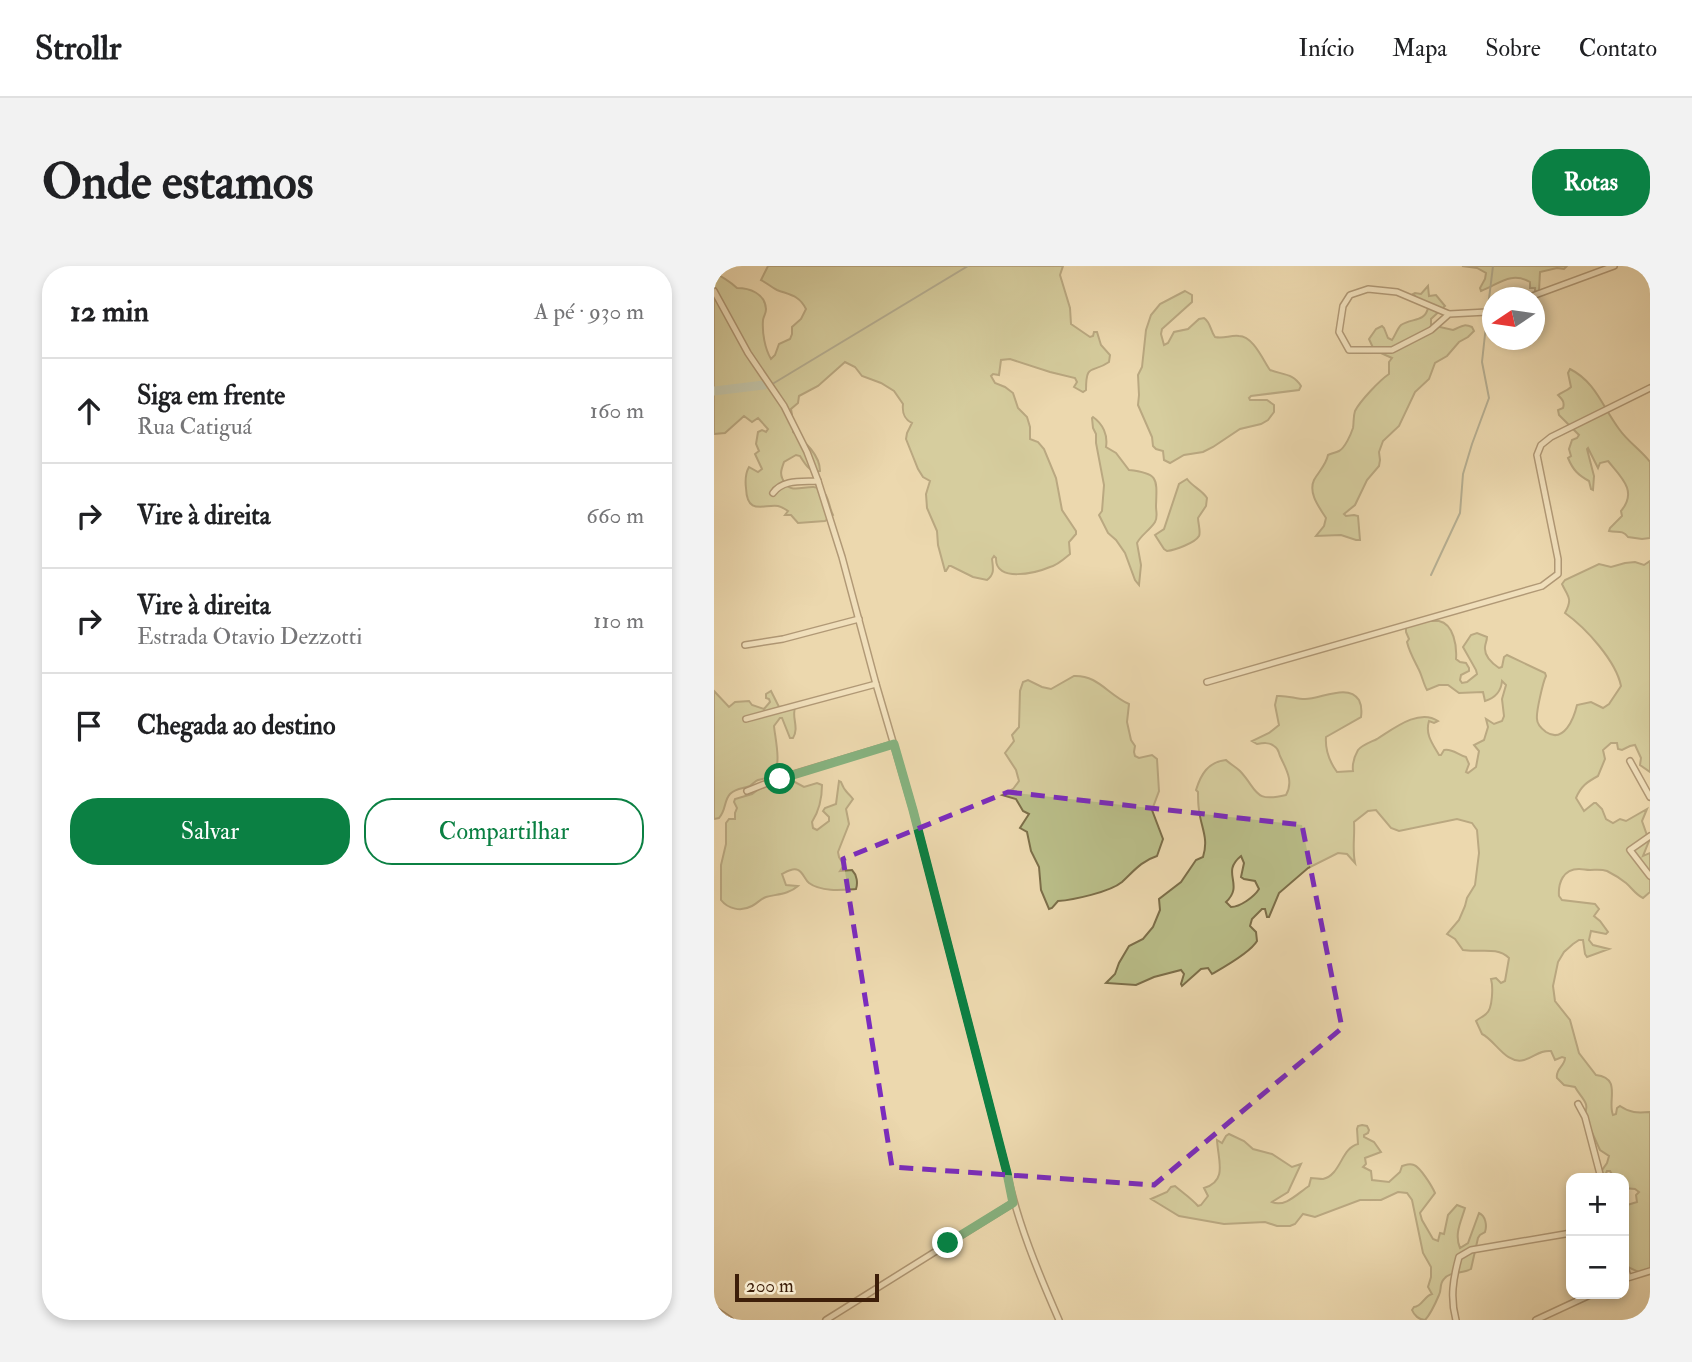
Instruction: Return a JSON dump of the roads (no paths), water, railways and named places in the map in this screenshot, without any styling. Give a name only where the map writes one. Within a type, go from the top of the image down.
[{"type":"street","points":[[1545,291],[1614,266]]},
{"type":"street","points":[[1449,314],[1431,330],[1392,350],[1349,350],[1339,332],[1346,300],[1350,295],[1368,289],[1397,292],[1449,314],[1482,312]]},
{"type":"street","points":[[714,292],[748,353],[784,406],[818,481],[916,823],[1013,1203],[1059,1320]]},
{"type":"street","points":[[1207,682],[1542,586],[1558,574],[1558,559],[1537,455],[1541,445],[1551,437],[1650,388]]},
{"type":"street","points":[[772,493],[778,486],[786,483],[818,481]]},
{"type":"street","points":[[745,645],[783,639],[859,619]]},
{"type":"street","points":[[746,719],[876,684]]},
{"type":"street","points":[[747,791],[894,744]]},
{"type":"street","points":[[1630,761],[1650,796]]},
{"type":"street","points":[[1650,836],[1630,850],[1650,876]]},
{"type":"street","points":[[1578,1104],[1585,1118],[1600,1173]]},
{"type":"street","points":[[825,1320],[1013,1203]]},
{"type":"street","points":[[1456,1320],[1452,1297],[1459,1257],[1471,1250],[1566,1234]]},
{"type":"street","points":[[1629,1277],[1650,1271]]},
{"type":"street","points":[[1536,1320],[1581,1299]]},
{"type":"street","points":[[714,1309],[730,1320]]},
{"type":"waterway","points":[[774,383],[968,266]]},
{"type":"waterway","points":[[1490,287],[1493,266]]},
{"type":"waterway","points":[[1431,575],[1460,513],[1463,474],[1489,398],[1482,362],[1483,350]]},
{"type":"waterway","points":[[714,391],[764,385]]}]
